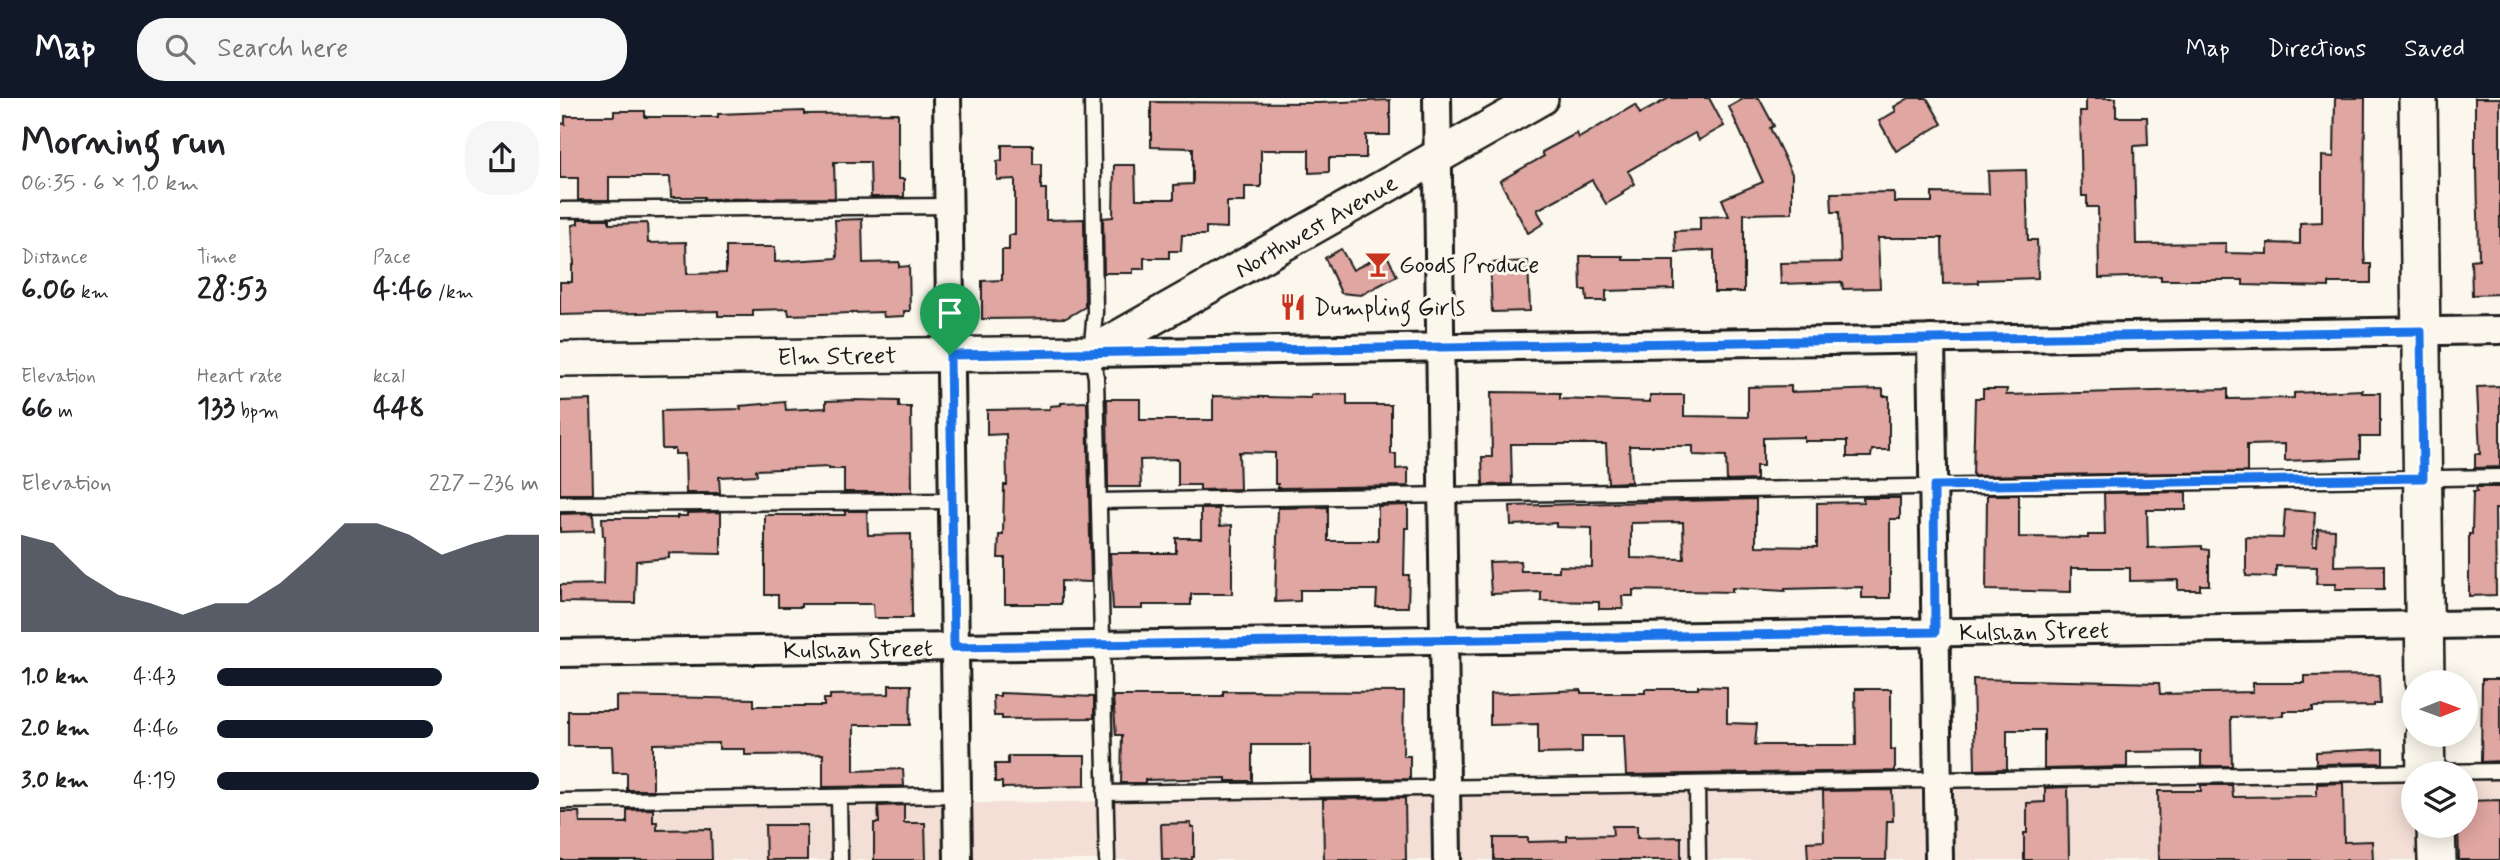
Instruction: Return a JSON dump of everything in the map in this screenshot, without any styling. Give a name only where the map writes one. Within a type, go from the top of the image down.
[{"type":"main road","points":[[2418,98],[2425,670]]},
{"type":"main road","points":[[2414,838],[2414,860]]},
{"type":"main road","points":[[2437,838],[2437,860]]},
{"type":"street","points":[[947,98],[958,860]]},
{"type":"street","points":[[1437,98],[1447,860]]},
{"type":"street","name":"Northwest Avenue","points":[[1091,353],[1541,98]]},
{"type":"street","name":"Elm Street","points":[[560,359],[1440,348],[2500,330]]},
{"type":"street","points":[[1931,340],[1938,860]]},
{"type":"street","name":"Kulshan Street","points":[[560,653],[2500,624]]},
{"type":"lane","points":[[1092,98],[1095,312],[1091,353],[1096,377],[1107,860]]},
{"type":"lane","points":[[560,210],[948,205]]},
{"type":"lane","points":[[1099,501],[2500,477]]},
{"type":"lane","points":[[560,504],[952,501]]},
{"type":"lane","points":[[2478,772],[2500,771]]},
{"type":"lane","points":[[1105,793],[2401,773]]},
{"type":"lane","points":[[1697,784],[1698,860]]},
{"type":"lane","points":[[560,802],[957,795]]},
{"type":"lane","points":[[839,797],[840,860]]},
{"type":"shaded area","points":[[2478,777],[2500,777],[2500,860],[1951,860],[1950,786],[2401,778],[2401,838],[2478,838]]},
{"type":"shaded area","points":[[1921,789],[1922,860],[560,860],[560,791],[572,791],[572,812]]},
{"type":"building","points":[[1669,98],[1709,98],[1724,126],[1699,140],[1695,133],[1628,171],[1635,184],[1606,204],[1592,180],[1537,210],[1544,223],[1528,233],[1500,181],[1544,156],[1542,152],[1577,133],[1579,138],[1635,105],[1640,114]]},
{"type":"building","points":[[1745,98],[1759,98],[1774,126],[1770,128],[1792,174],[1792,213],[1744,214],[1744,292],[1714,292],[1714,250],[1676,252],[1675,231],[1700,230],[1700,217],[1729,216],[1722,199],[1763,182],[1729,107]]},
{"type":"building","points":[[1909,98],[1927,98],[1942,124],[1896,151],[1879,121],[1896,111],[1894,107]]},
{"type":"building","points":[[2086,98],[2116,98],[2116,117],[2147,117],[2148,145],[2134,146],[2136,244],[2226,243],[2226,253],[2268,254],[2268,243],[2300,244],[2300,223],[2322,222],[2322,156],[2334,157],[2335,98],[2365,98],[2364,249],[2365,264],[2371,264],[2371,283],[2329,283],[2329,287],[2243,285],[2243,280],[2161,280],[2161,276],[2099,278],[2098,207],[2087,207],[2087,196],[2082,196],[2080,111],[2086,111]]},
{"type":"building","points":[[2475,98],[2500,98],[2500,294],[2472,295],[2471,260],[2479,259]]},
{"type":"building","points":[[1390,100],[1390,135],[1366,135],[1366,158],[1329,158],[1329,172],[1309,173],[1309,150],[1261,150],[1261,187],[1245,187],[1245,202],[1227,202],[1227,228],[1206,227],[1206,235],[1182,235],[1181,251],[1169,251],[1169,258],[1144,258],[1144,269],[1133,269],[1133,273],[1104,273],[1103,218],[1113,217],[1114,165],[1135,165],[1136,199],[1174,199],[1174,185],[1193,184],[1193,148],[1151,147],[1151,102],[1318,103]]},
{"type":"building","points":[[614,111],[645,111],[645,117],[718,117],[718,114],[804,111],[804,114],[898,113],[898,179],[904,179],[904,197],[871,197],[870,162],[834,162],[835,198],[671,197],[670,177],[609,177],[609,200],[578,200],[578,178],[560,178],[560,123],[565,124],[565,116],[614,116]]},
{"type":"building","points":[[1002,145],[1033,145],[1033,164],[1041,164],[1041,189],[1046,189],[1046,220],[1084,219],[1085,307],[1066,318],[982,319],[982,281],[1002,280],[1002,250],[1009,250],[1009,235],[1015,235],[1015,179],[997,180],[997,161],[1002,161]]},
{"type":"building","points":[[2026,170],[2028,240],[2037,240],[2038,278],[1943,284],[1942,238],[1878,238],[1880,288],[1843,289],[1842,282],[1781,284],[1780,263],[1841,262],[1839,212],[1832,212],[1831,193],[1894,192],[1894,202],[1932,202],[1932,193],[1989,194],[1988,171]]},
{"type":"building","points":[[578,219],[609,219],[609,224],[647,223],[648,243],[686,242],[687,274],[726,273],[726,247],[775,247],[775,262],[837,258],[835,220],[862,219],[863,263],[899,262],[899,267],[909,266],[910,311],[904,311],[904,316],[884,317],[883,312],[789,315],[788,309],[753,310],[753,316],[718,316],[718,311],[560,315],[560,282],[572,282],[572,225],[578,224]]},
{"type":"building","name":"Goods Produce","points":[[1341,249],[1353,270],[1386,253],[1397,276],[1361,295],[1341,293],[1325,258]]},
{"type":"building","points":[[1580,256],[1623,256],[1623,260],[1674,260],[1674,289],[1606,291],[1606,301],[1587,301],[1586,290],[1581,290]]},
{"type":"building","points":[[1528,261],[1530,311],[1492,312],[1490,263]]},
{"type":"building","points":[[1791,386],[1791,392],[1883,389],[1883,396],[1889,396],[1889,450],[1872,450],[1871,457],[1847,457],[1847,441],[1804,441],[1804,437],[1763,438],[1763,466],[1756,466],[1756,480],[1727,481],[1726,456],[1693,455],[1693,446],[1629,446],[1631,482],[1608,483],[1606,444],[1511,444],[1512,484],[1483,485],[1482,457],[1492,457],[1491,392],[1560,393],[1560,399],[1650,402],[1650,395],[1684,395],[1684,416],[1748,417],[1748,387]]},
{"type":"building","points":[[2500,386],[2500,467],[2475,468],[2475,454],[2480,454],[2477,387]]},
{"type":"building","points":[[1983,389],[2007,389],[2006,395],[2228,389],[2228,399],[2294,398],[2294,393],[2362,390],[2362,393],[2380,393],[2380,437],[2360,437],[2360,458],[2285,461],[2285,444],[2247,445],[2247,472],[1973,476],[1975,398],[1983,398]]},
{"type":"building","points":[[1347,394],[1347,405],[1391,405],[1391,454],[1396,454],[1396,469],[1408,468],[1408,486],[1278,488],[1278,484],[1275,484],[1275,453],[1239,452],[1240,489],[1200,490],[1200,485],[1178,485],[1178,459],[1140,460],[1141,487],[1108,487],[1107,399],[1140,399],[1140,420],[1213,420],[1213,396],[1311,398],[1311,395]]},
{"type":"building","points":[[591,400],[593,494],[560,494],[560,401]]},
{"type":"building","points":[[826,401],[899,401],[899,407],[911,407],[912,492],[844,492],[844,469],[829,467],[756,470],[757,475],[719,477],[720,493],[686,493],[685,454],[675,454],[675,449],[662,449],[661,411],[741,409],[740,406],[785,402],[786,410],[826,408]]},
{"type":"building","points":[[1087,402],[1091,582],[1061,581],[1061,604],[1005,604],[1005,558],[998,558],[999,535],[1003,535],[1004,485],[1007,485],[1006,434],[987,435],[987,410],[1050,409],[1050,406],[1061,403]]},
{"type":"building","points":[[2476,487],[2500,487],[2500,509],[2495,509],[2496,595],[2469,596],[2469,534],[2472,534],[2473,492],[2477,492]]},
{"type":"building","points":[[2186,492],[2186,510],[2147,510],[2148,548],[2202,546],[2202,549],[2209,550],[2209,585],[2200,585],[2200,590],[2178,590],[2178,580],[2130,581],[2130,568],[2071,568],[2071,592],[1986,590],[1987,495],[2019,495],[2019,537],[2088,538],[2088,535],[2105,535],[2104,493]]},
{"type":"building","points":[[1863,498],[1900,498],[1900,519],[1890,519],[1890,598],[1862,598],[1862,587],[1785,591],[1732,588],[1732,592],[1633,590],[1633,596],[1622,596],[1623,609],[1599,609],[1599,602],[1541,601],[1541,592],[1491,594],[1489,562],[1520,561],[1521,571],[1559,571],[1559,566],[1592,567],[1592,528],[1556,527],[1556,523],[1511,525],[1510,506],[1756,499],[1756,546],[1817,547],[1817,503],[1863,502]],"holes":[[[1683,522],[1684,559],[1631,558],[1631,523]]]},
{"type":"building","points":[[1408,505],[1404,575],[1409,575],[1408,607],[1376,607],[1377,590],[1300,590],[1300,601],[1275,602],[1278,508],[1328,507],[1328,541],[1378,541],[1378,506]]},
{"type":"building","points":[[1201,509],[1219,509],[1220,526],[1232,525],[1232,594],[1191,594],[1191,605],[1142,605],[1142,609],[1113,609],[1110,553],[1176,553],[1176,538],[1201,538]]},
{"type":"building","points":[[2285,510],[2315,512],[2313,546],[2317,546],[2318,529],[2335,530],[2334,566],[2384,565],[2384,589],[2335,589],[2336,584],[2316,584],[2317,567],[2276,566],[2276,577],[2246,576],[2246,537],[2283,538]]},
{"type":"building","points":[[845,511],[867,511],[868,535],[911,534],[912,618],[874,618],[873,604],[801,604],[801,607],[778,607],[778,595],[765,595],[765,515],[845,515]]},
{"type":"building","points":[[721,512],[721,554],[669,553],[669,558],[636,561],[635,603],[560,602],[560,585],[604,584],[605,536],[602,518],[677,518],[687,516],[687,513]]},
{"type":"building","points":[[593,513],[594,531],[560,532],[560,514]]},
{"type":"building","points":[[2379,675],[2380,704],[2374,706],[2313,707],[2313,711],[2283,711],[2283,716],[2231,717],[2232,766],[2201,766],[2201,751],[2127,752],[2127,767],[2044,769],[2044,730],[2007,730],[2007,769],[1975,770],[1973,679],[2159,683],[2160,694],[2253,692],[2253,683],[2304,683],[2304,676]]},
{"type":"building","points":[[2482,679],[2500,679],[2500,761],[2481,762]]},
{"type":"building","points":[[889,685],[911,685],[910,725],[854,725],[854,771],[903,769],[904,786],[823,787],[823,754],[745,755],[745,749],[719,749],[719,743],[653,744],[653,790],[627,790],[627,773],[613,773],[612,746],[568,746],[568,711],[616,711],[616,696],[754,699],[754,706],[824,706],[824,699],[830,699],[830,695],[889,694]]},
{"type":"building","points":[[1698,686],[1727,687],[1727,723],[1757,724],[1755,745],[1856,745],[1855,689],[1891,689],[1891,750],[1895,750],[1895,771],[1626,775],[1624,736],[1582,736],[1582,753],[1538,754],[1538,724],[1490,725],[1490,694],[1581,690],[1581,693],[1645,693],[1645,689],[1698,689]]},
{"type":"building","points":[[1223,691],[1404,692],[1403,756],[1410,756],[1410,779],[1310,780],[1310,745],[1252,745],[1252,781],[1226,781],[1226,778],[1121,783],[1122,735],[1116,735],[1113,696],[1223,696]]},
{"type":"building","points":[[1000,693],[1094,697],[1094,718],[1002,719],[1002,716],[994,716],[993,696],[1000,696]]},
{"type":"building","points":[[2383,749],[2383,763],[2316,764],[2316,752]]},
{"type":"building","points":[[1008,756],[1085,756],[1085,786],[1002,788],[1002,782],[995,782],[995,764],[1008,764]]},
{"type":"building","points":[[2343,783],[2344,842],[2372,841],[2373,860],[2159,860],[2158,791],[2201,791],[2201,785],[2232,785],[2233,797],[2317,796],[2317,784]]},
{"type":"building","points":[[2068,787],[2069,860],[2024,860],[2027,803],[2045,802],[2045,788]]},
{"type":"building","points":[[1892,790],[1893,821],[1887,821],[1886,860],[1808,860],[1807,842],[1824,841],[1823,791]]},
{"type":"building","points":[[1405,798],[1406,860],[1324,860],[1323,799]]},
{"type":"building","points":[[2500,800],[2500,860],[2459,860],[2458,838],[2478,838],[2478,801]]},
{"type":"building","points":[[904,805],[904,823],[925,823],[926,860],[874,860],[874,823],[879,823],[878,806]]},
{"type":"building","points":[[653,809],[653,822],[657,822],[657,830],[711,829],[712,860],[560,860],[560,812],[579,812],[580,823],[627,823],[627,810]]},
{"type":"building","points":[[1191,823],[1191,827],[1194,827],[1192,860],[1162,860],[1161,824]]},
{"type":"building","points":[[765,825],[807,825],[807,860],[766,860]]},
{"type":"building","points":[[1612,826],[1637,826],[1637,838],[1681,837],[1681,860],[1494,860],[1494,838],[1528,838],[1528,842],[1567,841],[1567,836],[1613,835]]},
{"type":"place","name":"Goods Produce","points":[[1378,264]]},
{"type":"place","name":"Dumpling Girls","points":[[1293,307]]},
{"type":"route","points":[[2421,331],[2423,478],[1934,486],[1935,632],[954,647],[950,355],[2421,331]]}]
